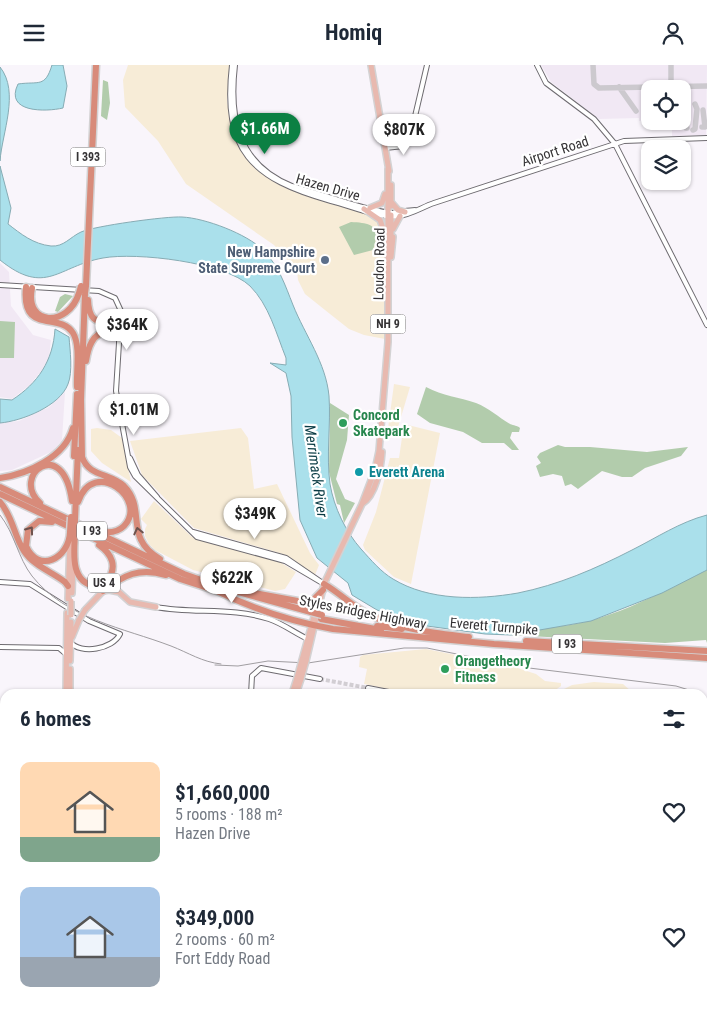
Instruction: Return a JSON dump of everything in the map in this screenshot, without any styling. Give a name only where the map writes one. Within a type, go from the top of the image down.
[{"type":"highway","name":"I 393","points":[[74,546],[72,501],[94,65]]},
{"type":"highway","points":[[29,288],[34,309],[50,319],[59,318],[67,313],[84,289]]},
{"type":"highway","points":[[29,288],[26,304],[33,315],[44,322],[65,325],[73,333],[76,342],[79,386]]},
{"type":"highway","points":[[84,289],[93,317],[101,324],[120,329]]},
{"type":"highway","points":[[79,386],[88,348],[92,341],[103,332],[120,329]]},
{"type":"highway","name":"I 393","points":[[73,518],[76,510],[81,398],[79,386]]},
{"type":"highway","points":[[81,398],[82,457],[84,463],[92,472],[116,480],[127,489],[133,501],[137,531],[142,544],[153,555],[182,576]]},
{"type":"highway","points":[[0,478],[18,474],[62,450],[69,441],[76,417]]},
{"type":"highway","points":[[52,511],[39,503],[31,491],[32,477],[41,467],[53,465],[62,471],[68,481],[72,501]]},
{"type":"highway","points":[[76,510],[81,493],[94,483],[103,481],[112,484],[126,497],[130,515],[121,528],[108,533],[85,527]]},
{"type":"highway","name":"Styles Bridges Highway","points":[[0,487],[182,576],[310,614]]},
{"type":"highway","name":"I 93","points":[[0,494],[73,533],[88,536]]},
{"type":"highway","points":[[0,502],[13,521],[25,552],[33,561],[65,582],[68,587]]},
{"type":"highway","points":[[39,521],[50,521],[73,533],[64,552],[50,560],[34,556],[25,543],[28,530],[39,521]]},
{"type":"highway","name":"Styles Bridges Highway","points":[[88,536],[217,591],[321,617],[437,639]]},
{"type":"highway","name":"US 4","points":[[74,546],[76,569],[80,579],[92,586],[105,583],[112,574],[112,559],[106,550],[88,536]]},
{"type":"highway","points":[[103,591],[125,576],[136,572],[155,572],[182,576]]},
{"type":"highway","points":[[213,584],[318,606]]},
{"type":"highway","points":[[303,602],[312,600],[323,587],[368,614],[388,622],[428,632]]},
{"type":"highway","points":[[217,591],[252,605],[313,625],[359,633],[437,639]]},
{"type":"highway","name":"Styles Bridges Highway","points":[[321,617],[428,632]]},
{"type":"highway","name":"Everett Turnpike","points":[[428,632],[493,639],[707,649]]},
{"type":"highway","name":"Everett Turnpike","points":[[437,639],[707,659]]},
{"type":"main road","name":"Loudon Road","points":[[297,689],[323,587],[362,504],[375,470],[382,433],[387,356],[389,214],[391,201],[372,65]]},
{"type":"main road","name":"Loudon Road","points":[[362,504],[366,501],[376,481],[383,443],[390,364],[388,169]]},
{"type":"main road","points":[[387,184],[382,203],[367,209],[377,217],[384,227],[388,264]]},
{"type":"main road","points":[[390,257],[394,228],[403,214],[391,201]]},
{"type":"main road","points":[[70,600],[68,587],[73,533]]},
{"type":"main road","points":[[68,689],[69,614],[74,546]]},
{"type":"main road","points":[[68,641],[85,610],[103,591],[113,590],[122,594],[130,602],[156,607]]},
{"type":"main road","name":"Loudon Road","points":[[294,689],[299,678]]},
{"type":"street","name":"Hazen Drive","points":[[233,65],[232,105],[234,118],[241,138],[256,160],[271,174],[293,186],[389,214]]},
{"type":"street","points":[[385,148],[404,146],[410,139],[426,65]]},
{"type":"street","points":[[537,65],[546,83],[594,119],[615,143],[707,325]]},
{"type":"street","name":"Airport Road","points":[[389,214],[403,214],[615,143],[628,140],[707,138]]},
{"type":"street","points":[[0,285],[99,291],[108,293],[115,298],[120,308],[116,391],[131,472],[191,531],[286,558],[323,587]]},
{"type":"street","points":[[0,582],[30,583],[89,621],[120,634],[115,642],[107,646],[78,647],[68,641],[59,648],[0,647]]},
{"type":"street","points":[[156,607],[179,610],[210,610],[262,617],[277,622],[310,640]]},
{"type":"street","points":[[59,648],[68,657],[78,647]]},
{"type":"street","points":[[251,689],[252,676],[261,668],[320,679]]},
{"type":"street","points":[[368,688],[373,689]]},
{"type":"shaded area","points":[[128,65],[231,65],[227,100],[230,119],[237,141],[253,164],[281,186],[370,214],[377,218],[384,234],[385,339],[364,335],[349,329],[305,294],[298,280],[297,271],[274,245],[186,184],[158,141],[125,107],[123,80]]},
{"type":"shaded area","points":[[541,65],[707,65],[706,135],[672,136],[672,130],[691,130],[691,80],[641,80],[641,121],[639,121],[639,118],[599,119],[551,82]]},
{"type":"shaded area","points":[[0,263],[9,272],[11,306],[33,335],[51,340],[49,358],[42,370],[30,385],[12,399],[0,397]]},
{"type":"shaded area","points":[[394,384],[410,387],[395,437],[387,436]]},
{"type":"shaded area","points":[[65,392],[62,440],[53,451],[12,470],[0,471],[0,423],[19,421],[49,407]]},
{"type":"shaded area","points":[[404,424],[440,433],[411,584],[394,577],[365,550],[363,545],[376,512],[390,458],[399,458]]},
{"type":"shaded area","points":[[241,428],[248,438],[254,489],[277,484],[310,553],[319,565],[315,575],[286,555],[194,528],[142,475],[130,441]]},
{"type":"shaded area","points":[[91,429],[111,430],[122,438],[131,482],[102,463],[91,451]]},
{"type":"shaded area","points":[[154,501],[192,537],[280,562],[296,572],[285,589],[275,591],[193,570],[155,550],[149,544],[145,536],[147,525],[141,519]]},
{"type":"shaded area","points":[[426,649],[511,666],[536,674],[545,681],[561,683],[561,686],[557,689],[388,689],[364,684],[367,669],[359,667],[360,657],[363,655]]},
{"type":"shaded area","points":[[594,682],[623,684],[629,689],[564,689],[572,685]]},
{"type":"green space","points":[[103,80],[108,82],[110,103],[107,120],[101,116]]},
{"type":"green space","points":[[351,222],[365,223],[373,227],[376,236],[373,250],[354,255],[339,227]]},
{"type":"green space","points":[[65,294],[73,296],[58,312],[55,311],[60,297]]},
{"type":"green space","points":[[0,321],[15,322],[14,358],[0,358]]},
{"type":"green space","points":[[426,387],[476,403],[510,424],[519,427],[519,432],[512,432],[510,438],[519,450],[512,450],[504,443],[482,443],[463,432],[430,423],[417,414]]},
{"type":"green space","points":[[330,403],[349,415],[347,440],[336,479],[345,499],[355,503],[344,523],[329,472]]},
{"type":"green space","points":[[558,445],[647,452],[688,447],[681,456],[645,468],[632,477],[622,477],[602,471],[578,489],[571,484],[565,486],[562,476],[553,474],[540,477],[536,466],[541,463],[537,457],[540,453]]},
{"type":"green space","points":[[707,569],[707,643],[706,640],[665,643],[508,635],[590,621],[630,607]]},
{"type":"water","points":[[52,65],[63,65],[67,86],[63,108],[38,110],[22,105],[17,101],[15,94],[18,84],[36,83],[44,80]]},
{"type":"water","points":[[0,67],[6,77],[9,88],[9,100],[0,161]]},
{"type":"water","name":"Merrimack River","points":[[0,166],[11,208],[8,224],[39,243],[56,246],[81,232],[100,227],[182,217],[202,220],[225,228],[247,238],[269,256],[281,276],[324,372],[329,396],[328,451],[330,484],[338,511],[361,549],[384,573],[393,579],[422,591],[454,597],[487,597],[518,593],[547,586],[590,570],[678,526],[707,515],[707,570],[662,593],[591,621],[511,635],[485,634],[427,626],[377,610],[352,595],[348,583],[317,558],[300,520],[292,437],[291,396],[286,373],[270,363],[286,365],[286,358],[271,320],[257,294],[250,286],[238,278],[221,271],[201,265],[157,258],[118,256],[103,258],[41,278],[16,271],[0,260]]},
{"type":"water","points":[[55,329],[69,337],[70,379],[64,392],[49,405],[29,416],[0,423],[0,399],[12,400],[37,379],[51,351]]},
{"type":"taxiway","points":[[593,65],[594,84],[599,88],[707,86]]},
{"type":"taxiway","points":[[671,65],[671,80]]},
{"type":"taxiway","points":[[619,87],[636,111]]},
{"type":"taxiway","points":[[693,130],[695,129],[697,109],[695,104]]},
{"type":"taxiway","points":[[702,127],[705,127],[703,110]]},
{"type":"tunnel","points":[[320,679],[368,688]]},
{"type":"railway","points":[[0,515],[27,569],[46,591],[61,603],[115,627],[202,659],[221,664]]},
{"type":"railway","points":[[215,665],[238,666],[268,661],[308,663],[404,648],[427,648],[521,667],[676,686],[686,689]]},
{"type":"place","name":"New Hampshire State Supreme Court","points":[[325,260]]},
{"type":"place","name":"Concord Skatepark","points":[[343,423]]},
{"type":"place","name":"Everett Arena","points":[[359,472]]},
{"type":"place","name":"Orangetheory Fitness","points":[[445,669]]}]
